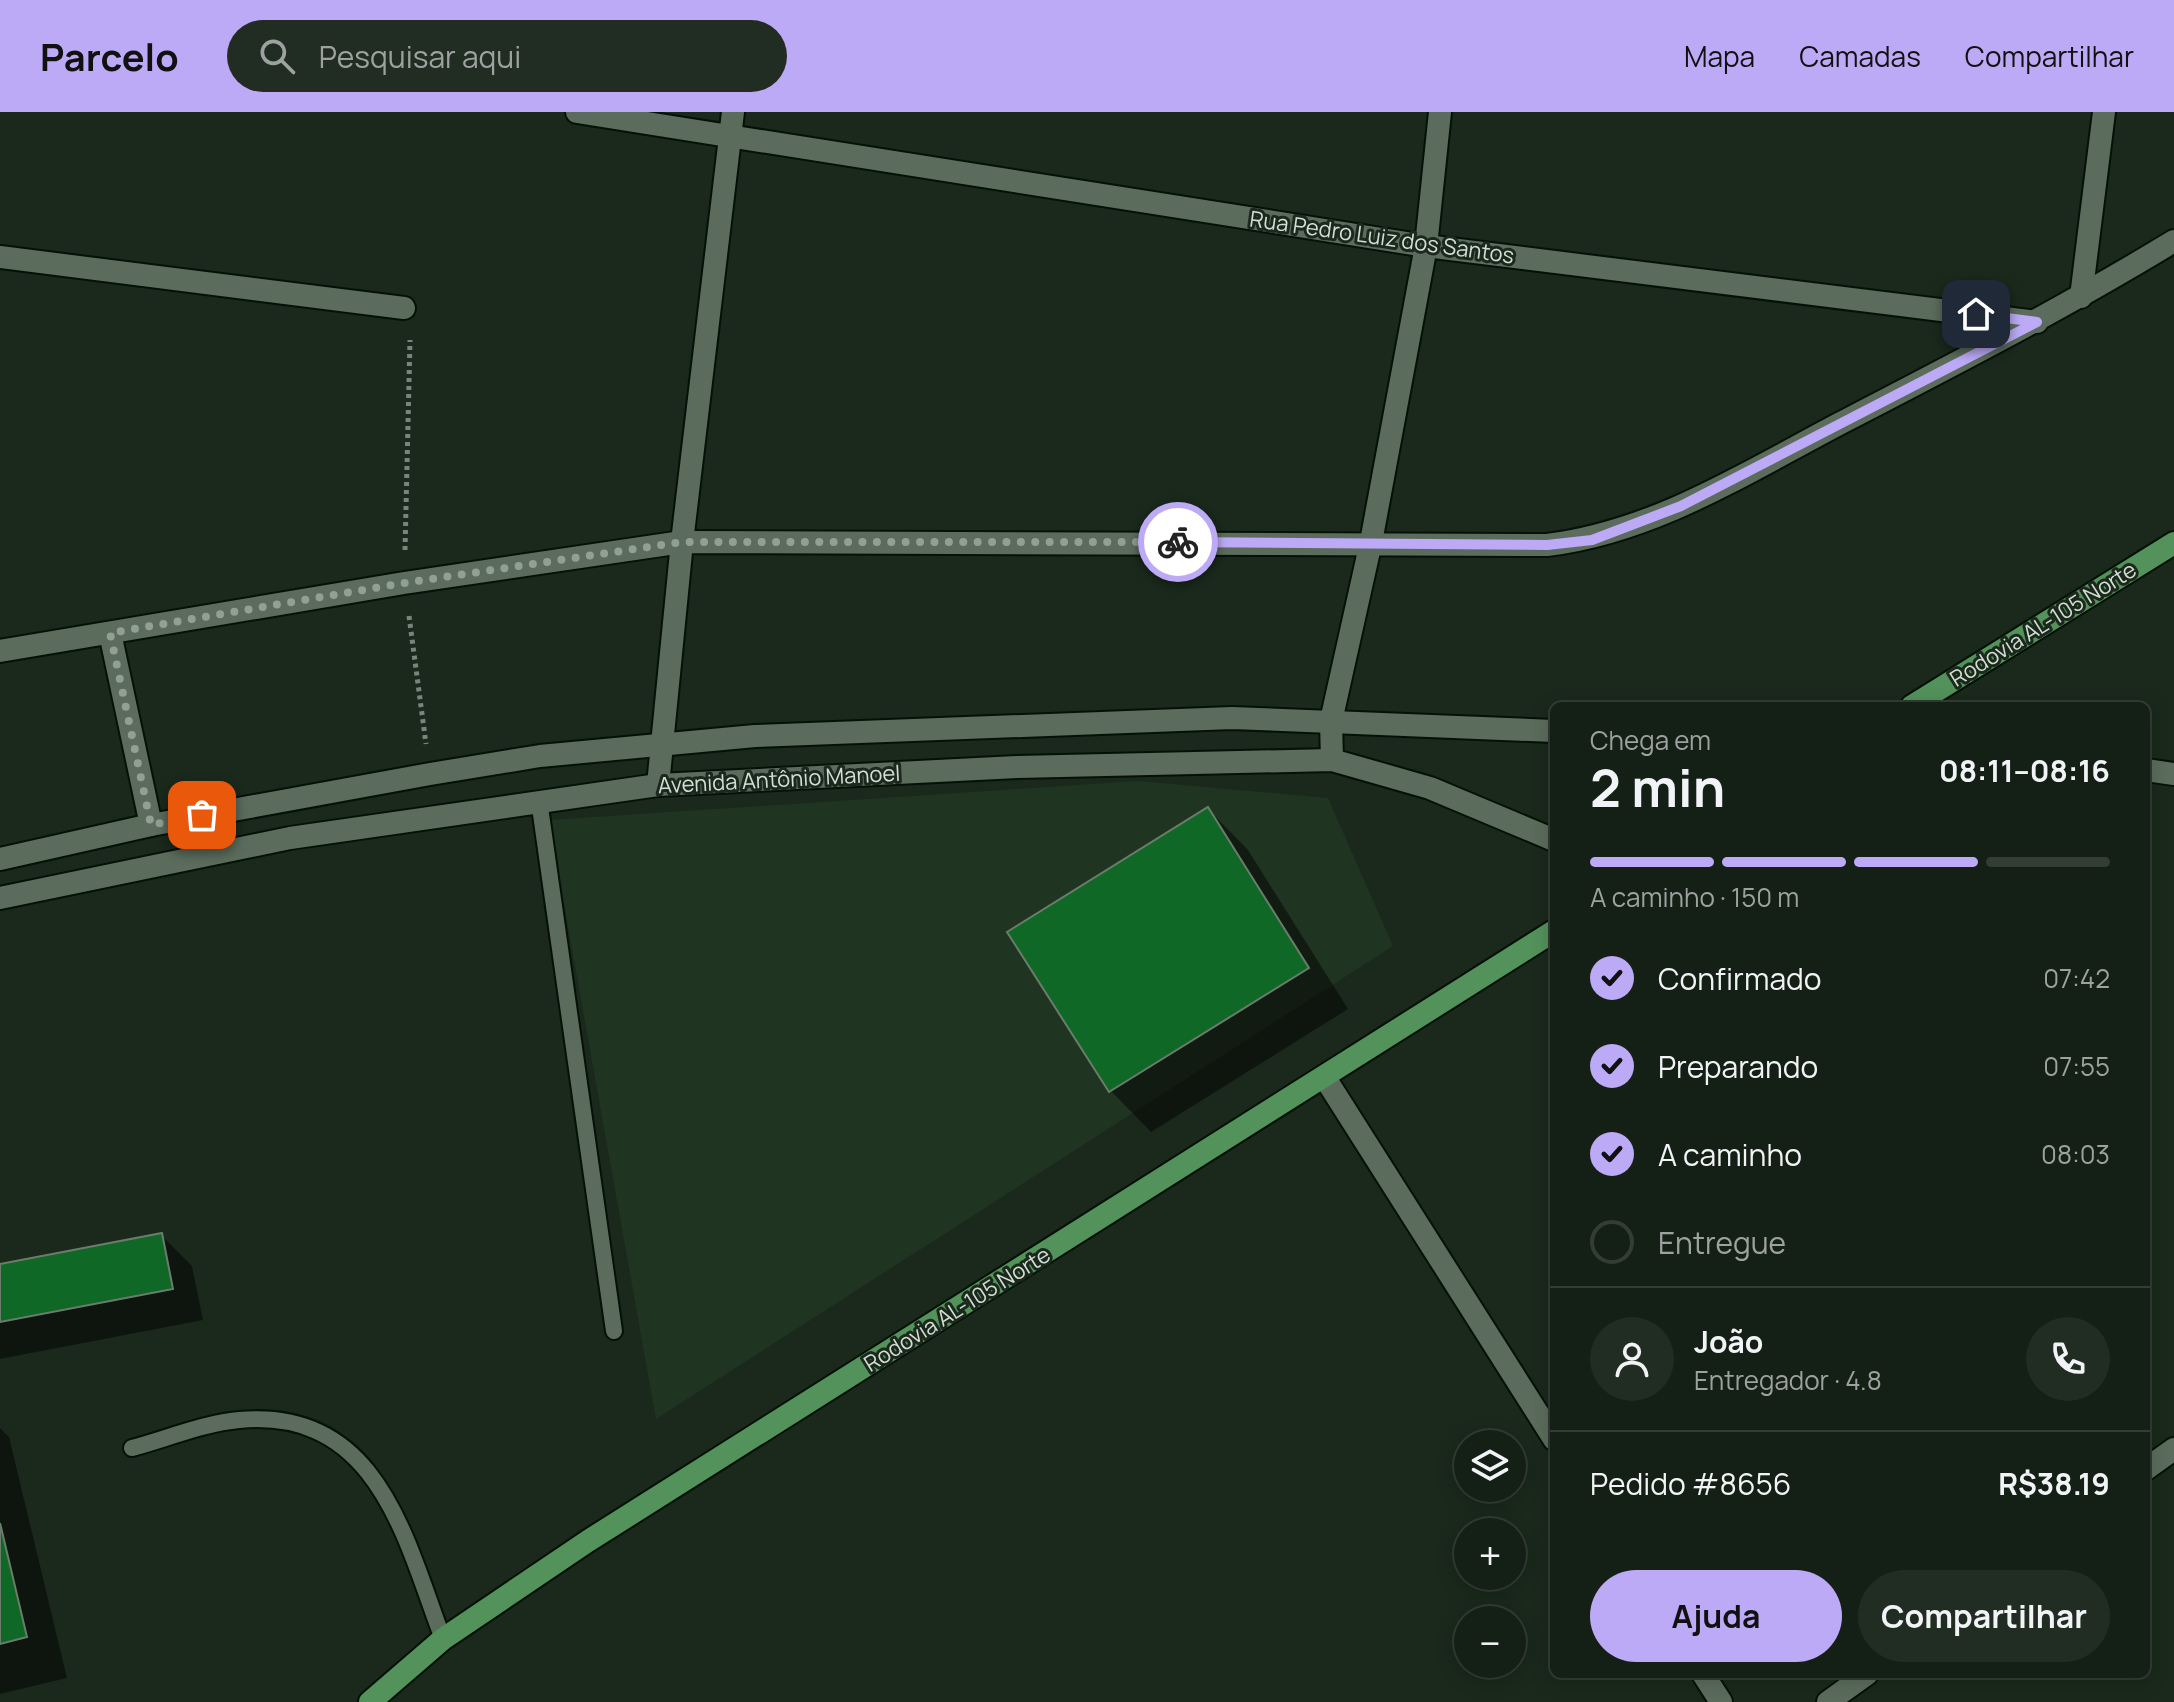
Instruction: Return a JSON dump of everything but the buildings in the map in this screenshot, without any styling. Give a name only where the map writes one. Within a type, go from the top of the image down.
[{"type":"main road","name":"Rodovia AL-105 Norte","points":[[1918,702],[2174,543]]},
{"type":"main road","name":"Rodovia AL-105 Norte","points":[[370,1702],[443,1639],[602,1532],[1550,934]]},
{"type":"street","name":"Rua Pedro Luiz dos Santos","points":[[577,112],[1426,246],[2037,322]]},
{"type":"street","points":[[658,785],[682,542],[733,112]]},
{"type":"street","points":[[1332,760],[1331,721],[1371,542],[1426,246],[1440,112]]},
{"type":"street","points":[[2081,297],[2104,112]]},
{"type":"street","points":[[0,651],[404,583],[682,542],[1547,545],[1592,540],[1637,526],[1681,506],[2037,322],[2174,241]]},
{"type":"street","points":[[0,257],[404,308]]},
{"type":"street","points":[[110,633],[151,825]]},
{"type":"street","name":"Avenida Antônio Manoel","points":[[0,859],[151,825],[540,756],[755,736],[1232,718],[1550,731]]},
{"type":"street","name":"Avenida Antônio Manoel","points":[[0,898],[290,838],[539,800],[658,785],[1017,767],[1332,760],[1430,788],[1550,838]]},
{"type":"street","points":[[2150,771],[2174,774]]},
{"type":"street","points":[[1325,1078],[1550,1433]]},
{"type":"street","points":[[2150,1466],[2174,1449]]},
{"type":"street","points":[[1706,1678],[1721,1702]]},
{"type":"street","points":[[1828,1702],[1861,1678]]},
{"type":"lane","points":[[539,800],[614,1331]]},
{"type":"lane","points":[[132,1448],[238,1420],[280,1422],[317,1431],[347,1450],[376,1477],[394,1509],[443,1639]]},
{"type":"path","points":[[404,308],[411,344],[404,583],[430,774]]},
{"type":"shaded area","points":[[1138,781],[1328,798],[1393,946],[656,1419],[549,820]]},
{"type":"way so far","points":[[202,815],[151,825],[110,633],[404,583],[682,542],[1178,542]]},
{"type":"route","points":[[1178,542],[1547,545],[1592,540],[1637,526],[1681,506],[2037,322],[1976,314]]}]
